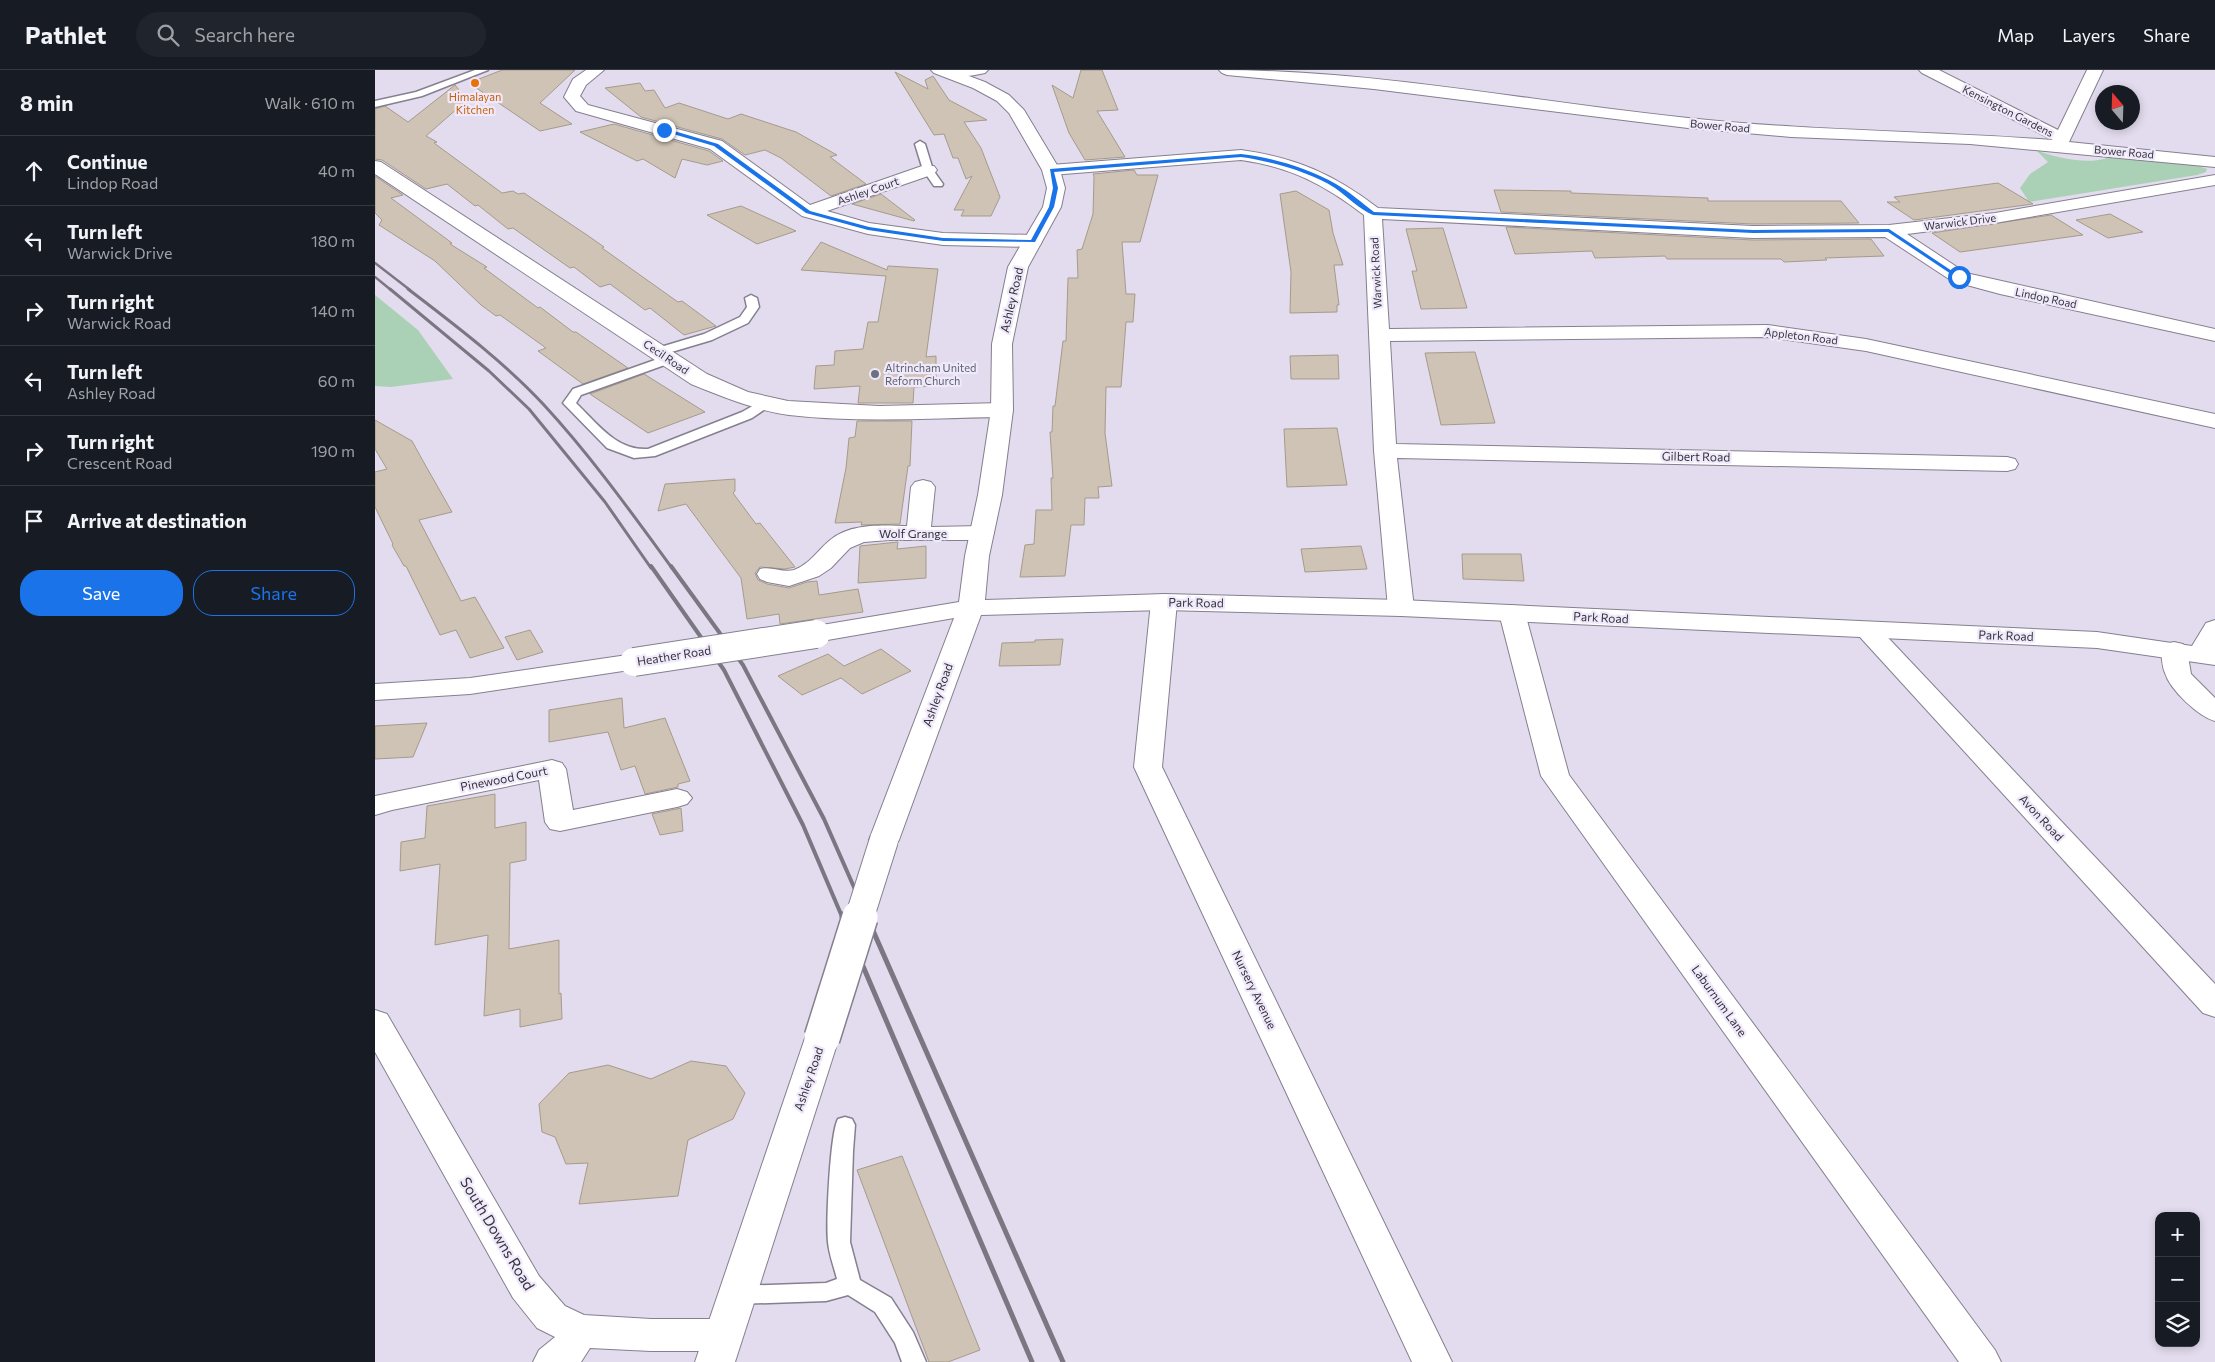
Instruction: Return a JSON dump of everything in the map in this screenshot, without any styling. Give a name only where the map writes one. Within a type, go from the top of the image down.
[{"type":"street","points":[[596,70],[579,82],[573,97],[582,108],[716,145],[808,212],[868,228],[943,239],[1033,241]]},
{"type":"street","points":[[944,71],[980,70]]},
{"type":"street","name":"Bower Road","points":[[1227,70],[1374,84],[1513,103],[1772,131],[2060,142],[2215,162]]},
{"type":"street","name":"Kensington Gardens","points":[[1927,70],[2060,142]]},
{"type":"street","points":[[2060,142],[2095,70]]},
{"type":"street","name":"Ashley Road","points":[[719,1348],[823,1038],[884,840],[971,608],[1002,410],[1002,344],[1018,267],[1052,207],[1056,188],[1051,170],[1017,110],[1003,98],[944,71]]},
{"type":"street","points":[[1374,84],[1399,74]]},
{"type":"street","points":[[1051,170],[1241,155],[1286,164],[1335,186],[1373,213]]},
{"type":"street","name":"Cecil Road","points":[[375,166],[699,379],[741,397],[788,408],[879,413],[1002,410]]},
{"type":"street","name":"Ashley Court","points":[[808,212],[933,177]]},
{"type":"street","name":"Warwick Drive","points":[[1373,213],[1753,232],[1889,231],[1995,218],[2215,180]]},
{"type":"street","name":"Warwick Road","points":[[1373,213],[1385,451],[1401,608]]},
{"type":"street","name":"Lindop Road","points":[[1889,231],[1959,277],[2000,288],[2215,335]]},
{"type":"street","name":"Appleton Road","points":[[1379,335],[1768,331],[1866,345],[2215,421]]},
{"type":"street","name":"Gilbert Road","points":[[1385,451],[2007,464]]},
{"type":"street","points":[[918,534],[923,487]]},
{"type":"street","name":"Wolf Grange","points":[[769,574],[776,578],[789,579],[801,575],[822,564],[834,547],[851,538],[877,533],[982,533]]},
{"type":"street","name":"Park Road","points":[[971,608],[1051,604],[1164,602],[1401,608],[1868,631],[2097,640],[2208,656],[2215,628]]},
{"type":"street","name":"Nursery Avenue","points":[[1164,602],[1148,767],[1433,1362]]},
{"type":"street","name":"Heather Road","points":[[375,692],[470,686],[816,634],[971,608]]},
{"type":"street","name":"Laburnum Lane","points":[[1513,614],[1555,776],[1981,1362]]},
{"type":"street","name":"Avon Road","points":[[1868,631],[2215,1005]]},
{"type":"street","points":[[2174,650],[2178,674],[2187,688],[2215,713]]},
{"type":"street","name":"Pinewood Court","points":[[375,806],[385,802],[552,769],[560,822],[677,798]]},
{"type":"street","name":"South Downs Road","points":[[375,1022],[525,1287],[551,1316],[580,1331],[651,1335],[719,1348]]},
{"type":"street","points":[[553,1362],[567,1351],[580,1331]]},
{"type":"lane","points":[[375,104],[419,94],[483,70]]},
{"type":"lane","points":[[920,144],[933,177]]},
{"type":"lane","points":[[751,298],[753,307],[744,320],[577,392],[569,403],[612,445],[634,454],[650,453],[747,415],[768,403]]},
{"type":"lane","points":[[845,1125],[842,1151],[839,1242],[850,1285],[883,1305],[905,1339],[914,1362]]},
{"type":"lane","points":[[736,1296],[826,1292],[850,1285]]},
{"type":"green space","points":[[2036,150],[2075,160],[2105,159],[2113,155],[2193,164],[2207,169],[2206,172],[2197,175],[2029,202],[2020,188],[2030,174],[2048,162]]},
{"type":"green space","points":[[375,295],[418,330],[453,379],[391,387],[375,386]]},
{"type":"building","points":[[502,70],[575,70],[540,103],[572,124],[540,131],[469,83]]},
{"type":"building","points":[[1081,70],[1102,70],[1118,110],[1097,111],[1125,157],[1085,160],[1069,133],[1052,85],[1073,98]]},
{"type":"building","points":[[895,72],[928,89],[925,80],[933,76],[949,100],[987,120],[964,122],[981,148],[1000,197],[991,216],[961,216],[964,210],[954,210],[972,176],[966,179],[958,158],[953,158],[944,134],[934,135]]},
{"type":"building","points":[[640,83],[645,91],[654,90],[665,108],[679,103],[728,119],[741,114],[796,132],[837,155],[830,157],[866,184],[831,196],[781,158],[765,150],[745,155],[722,139],[641,117],[605,88]]},
{"type":"building","points":[[455,85],[467,100],[426,136],[437,142],[434,143],[502,193],[513,191],[518,194],[524,193],[604,247],[602,248],[678,302],[682,301],[716,326],[684,335],[650,308],[645,310],[610,284],[600,287],[574,267],[570,268],[513,228],[508,229],[478,205],[475,206],[447,184],[426,189],[382,160],[375,159],[375,109],[385,106],[408,122]]},
{"type":"building","points":[[614,124],[709,151],[723,161],[707,165],[682,159],[675,178],[643,159],[637,161],[580,132]]},
{"type":"building","points":[[1134,170],[1137,175],[1158,175],[1140,242],[1122,242],[1126,294],[1135,294],[1133,322],[1126,322],[1121,387],[1106,387],[1105,433],[1112,486],[1098,487],[1099,498],[1085,498],[1084,525],[1071,525],[1065,576],[1020,577],[1025,545],[1034,544],[1036,510],[1052,510],[1051,478],[1053,478],[1050,432],[1052,432],[1053,406],[1055,406],[1063,341],[1066,341],[1068,278],[1078,278],[1077,250],[1082,249],[1093,214],[1093,174]]},
{"type":"building","points":[[375,176],[403,195],[391,198],[452,243],[450,244],[487,267],[484,268],[538,308],[540,307],[573,332],[576,332],[628,368],[583,384],[538,351],[546,348],[500,315],[496,316],[481,305],[435,261],[379,225],[382,220],[375,213]]},
{"type":"building","points":[[1998,183],[2033,204],[1914,220],[1887,202],[1900,202],[1894,197]]},
{"type":"building","points":[[1494,190],[1571,191],[1571,193],[1708,198],[1708,201],[1841,201],[1859,223],[1753,224],[1501,212]]},
{"type":"building","points":[[1296,191],[1329,210],[1333,233],[1343,265],[1334,265],[1339,305],[1337,305],[1337,312],[1290,313],[1291,272],[1280,194]]},
{"type":"building","points":[[881,194],[915,220],[852,204]]},
{"type":"building","points":[[741,206],[796,231],[757,244],[707,215]]},
{"type":"building","points":[[2110,214],[2143,232],[2108,238],[2076,220]]},
{"type":"building","points":[[2051,215],[2083,235],[1960,252],[1932,233]]},
{"type":"building","points":[[1506,227],[1753,240],[1871,239],[1884,256],[1825,258],[1827,260],[1784,262],[1781,259],[1667,259],[1665,256],[1595,258],[1592,251],[1515,254]]},
{"type":"building","points":[[1443,228],[1467,308],[1421,309],[1412,271],[1417,271],[1406,229]]},
{"type":"building","points":[[821,242],[887,270],[888,266],[938,269],[926,357],[936,356],[936,386],[914,387],[913,403],[858,403],[860,386],[814,389],[816,366],[834,365],[835,351],[863,349],[868,322],[878,322],[886,276],[801,270]]},
{"type":"building","points":[[1475,352],[1495,423],[1441,425],[1425,353]]},
{"type":"building","points":[[1338,355],[1339,379],[1291,379],[1290,356]]},
{"type":"building","points":[[644,374],[705,412],[648,433],[590,394]]},
{"type":"building","points":[[375,420],[412,441],[452,512],[419,520],[461,601],[475,597],[504,648],[470,658],[456,630],[440,635],[406,566],[404,566],[392,545],[375,507],[375,472],[387,469],[375,449]]},
{"type":"building","points":[[857,421],[912,421],[910,466],[908,466],[900,524],[861,525],[862,522],[835,523],[846,468],[849,438],[855,437]]},
{"type":"building","points":[[1337,428],[1347,485],[1287,487],[1284,429]]},
{"type":"building","points":[[735,479],[735,491],[733,493],[756,524],[760,523],[795,567],[785,569],[760,567],[755,573],[758,580],[767,584],[789,588],[817,581],[819,595],[858,589],[863,612],[780,624],[779,614],[747,619],[741,578],[686,504],[658,511],[665,484]]},
{"type":"building","points":[[898,542],[897,549],[926,546],[926,578],[858,583],[860,546]]},
{"type":"building","points":[[1361,546],[1367,569],[1305,572],[1301,549]]},
{"type":"building","points":[[1462,554],[1521,554],[1524,581],[1463,579]]},
{"type":"building","points":[[530,630],[543,652],[517,660],[505,637]]},
{"type":"building","points":[[1063,639],[1060,665],[999,666],[1002,643]]},
{"type":"building","points":[[881,649],[911,671],[862,694],[841,678],[802,695],[778,676],[828,654],[844,666]]},
{"type":"building","points":[[622,698],[624,728],[665,718],[690,781],[678,784],[678,787],[645,794],[635,766],[621,770],[608,732],[549,742],[549,710]]},
{"type":"building","points":[[427,723],[413,757],[375,759],[375,726]]},
{"type":"building","points":[[495,794],[495,828],[526,822],[526,860],[510,863],[509,949],[559,940],[559,994],[561,993],[562,1019],[520,1027],[520,1009],[484,1016],[488,935],[435,945],[440,864],[400,871],[401,842],[425,838],[427,806]]},
{"type":"building","points":[[681,808],[683,831],[660,835],[652,814]]},
{"type":"building","points":[[691,1061],[726,1066],[745,1093],[733,1119],[688,1140],[678,1196],[579,1204],[588,1163],[566,1164],[555,1137],[542,1132],[539,1104],[569,1073],[608,1065],[651,1079]]},
{"type":"building","points":[[902,1156],[980,1350],[948,1362],[929,1362],[857,1170]]},
{"type":"railway","points":[[375,263],[410,290]]},
{"type":"railway","points":[[375,277],[391,290]]},
{"type":"railway","points":[[390,289],[489,371],[529,409],[605,502],[651,568]]},
{"type":"railway","points":[[408,289],[461,330],[529,389],[594,464],[672,568]]},
{"type":"railway","points":[[651,566],[724,670],[803,825],[843,919]]},
{"type":"railway","points":[[671,566],[743,665],[824,819],[868,919]]},
{"type":"railway","points":[[842,917],[1032,1362]]},
{"type":"railway","points":[[867,917],[1063,1362]]},
{"type":"place","name":"Himalayan Kitchen","points":[[475,83]]},
{"type":"place","name":"Altrincham United Reform Church","points":[[875,374]]},
{"type":"route","points":[[664,130],[716,145],[808,212],[868,228],[943,239],[1033,241],[1052,207],[1056,188],[1051,170],[1241,155],[1286,164],[1335,186],[1373,213],[1515,222],[1753,232],[1889,231],[1959,277]]}]
